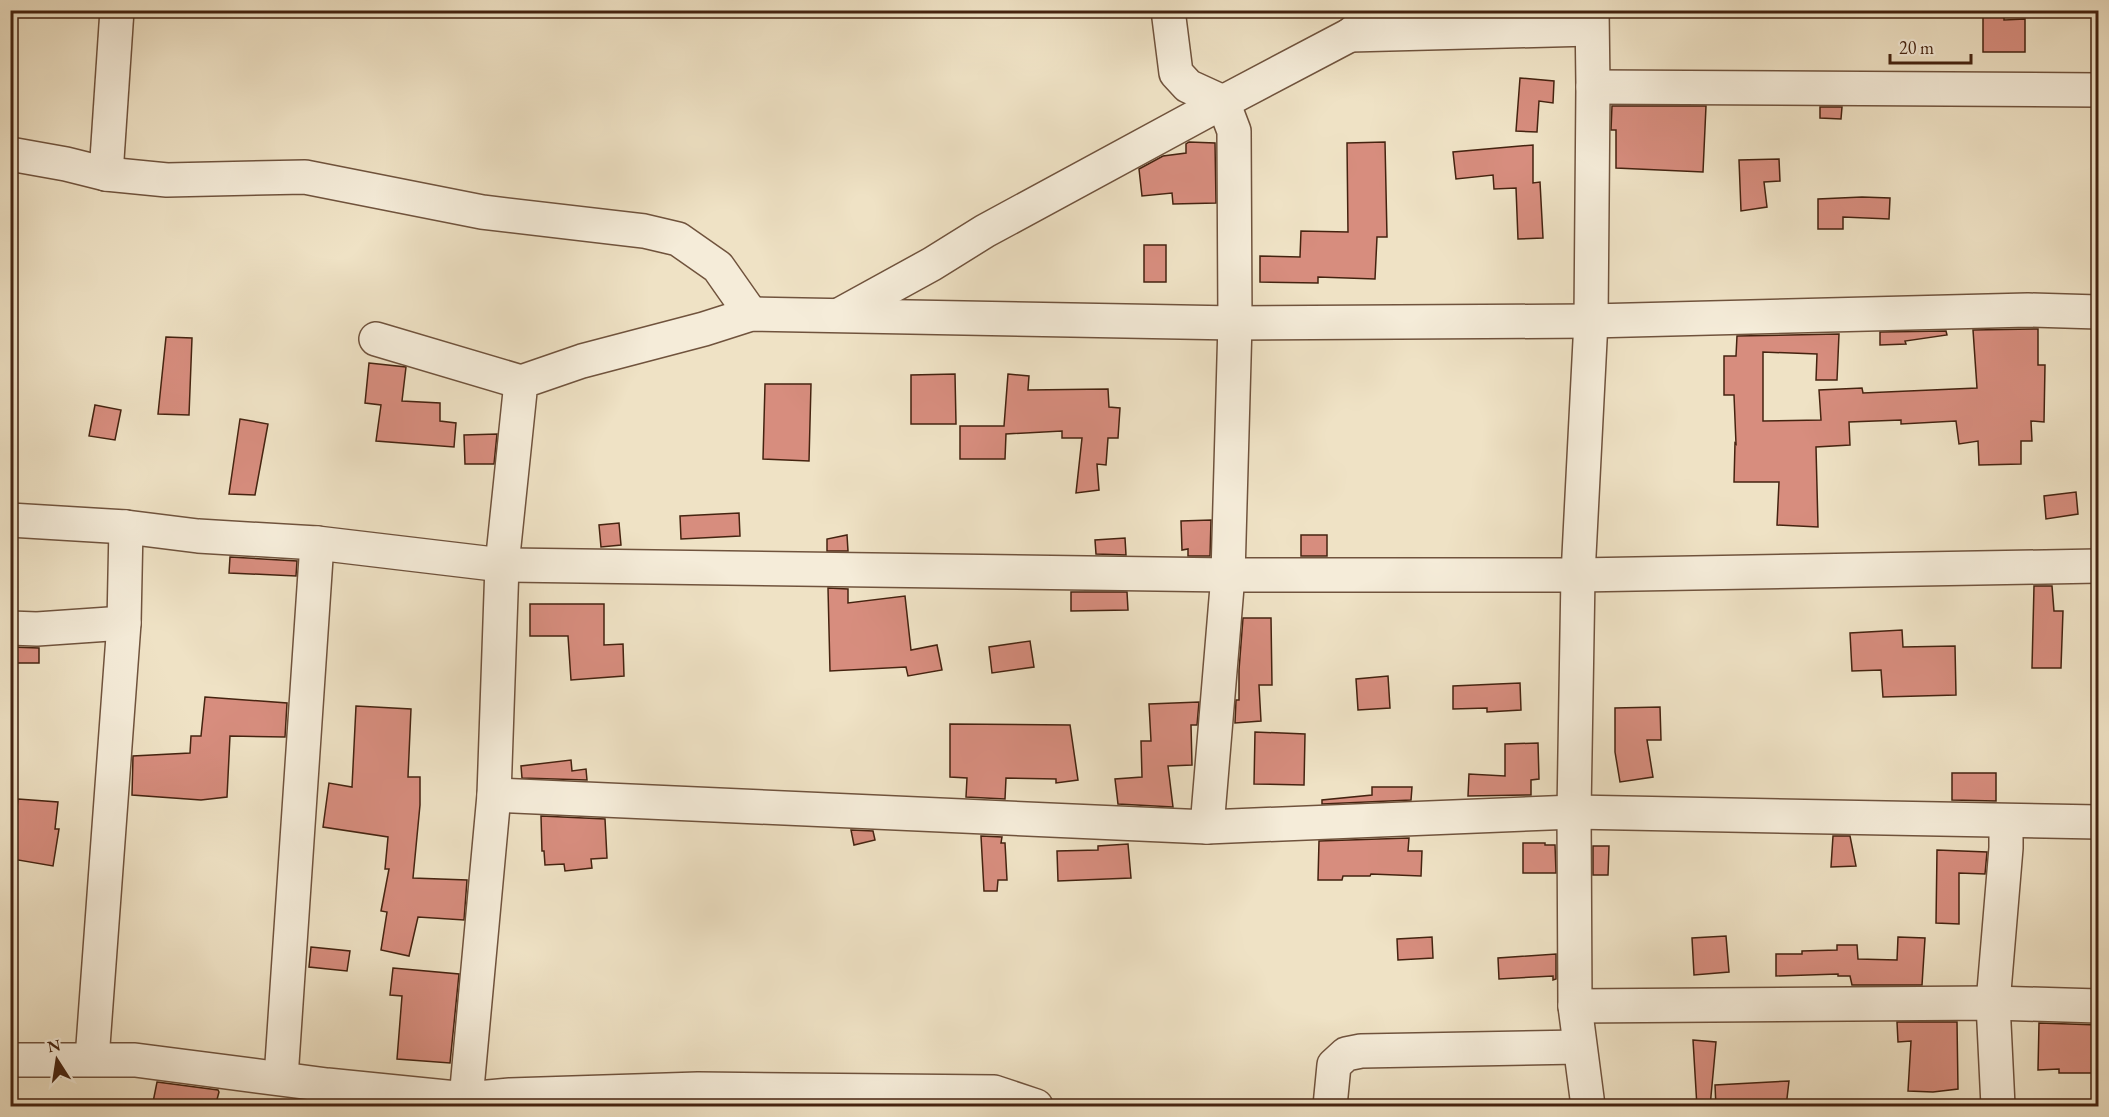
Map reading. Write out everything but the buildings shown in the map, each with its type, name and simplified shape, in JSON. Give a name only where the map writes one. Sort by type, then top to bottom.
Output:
[{"type":"street","points":[[106,174],[117,10]]},
{"type":"street","points":[[1168,10],[1176,73],[1188,86],[1223,102],[1234,131],[1235,324],[1228,575],[1207,827]]},
{"type":"street","points":[[839,315],[996,226],[1350,35],[1382,10]]},
{"type":"street","points":[[1350,35],[1592,20],[1591,321],[1578,575],[1574,812],[1575,1006],[1588,1107]]},
{"type":"street","points":[[1593,87],[2098,90]]},
{"type":"street","points":[[10,154],[106,174],[167,180],[305,177],[482,212],[644,231],[678,239],[718,267],[751,314]]},
{"type":"street","points":[[376,339],[520,382],[582,361],[704,329],[751,314],[1235,324],[1591,321],[2028,310],[2098,312]]},
{"type":"street","points":[[466,1099],[494,795],[502,565],[520,382]]},
{"type":"street","points":[[10,520],[126,527],[198,536],[317,543],[502,565],[1228,575],[1578,575],[2098,566]]},
{"type":"street","points":[[92,1059],[124,623],[126,527]]},
{"type":"street","points":[[281,1078],[317,543]]},
{"type":"street","points":[[10,628],[37,629],[124,623]]},
{"type":"street","points":[[494,795],[1207,827],[1574,812],[2098,822]]},
{"type":"street","points":[[1998,1107],[1993,1003],[2006,848],[2006,821]]},
{"type":"street","points":[[1575,1006],[1993,1003],[2098,1006]]},
{"type":"street","points":[[1330,1107],[1334,1065],[1346,1054],[1361,1051],[1579,1047]]},
{"type":"street","points":[[10,1060],[135,1060],[281,1078],[325,1096],[509,1101],[994,1092],[1036,1107]]}]
